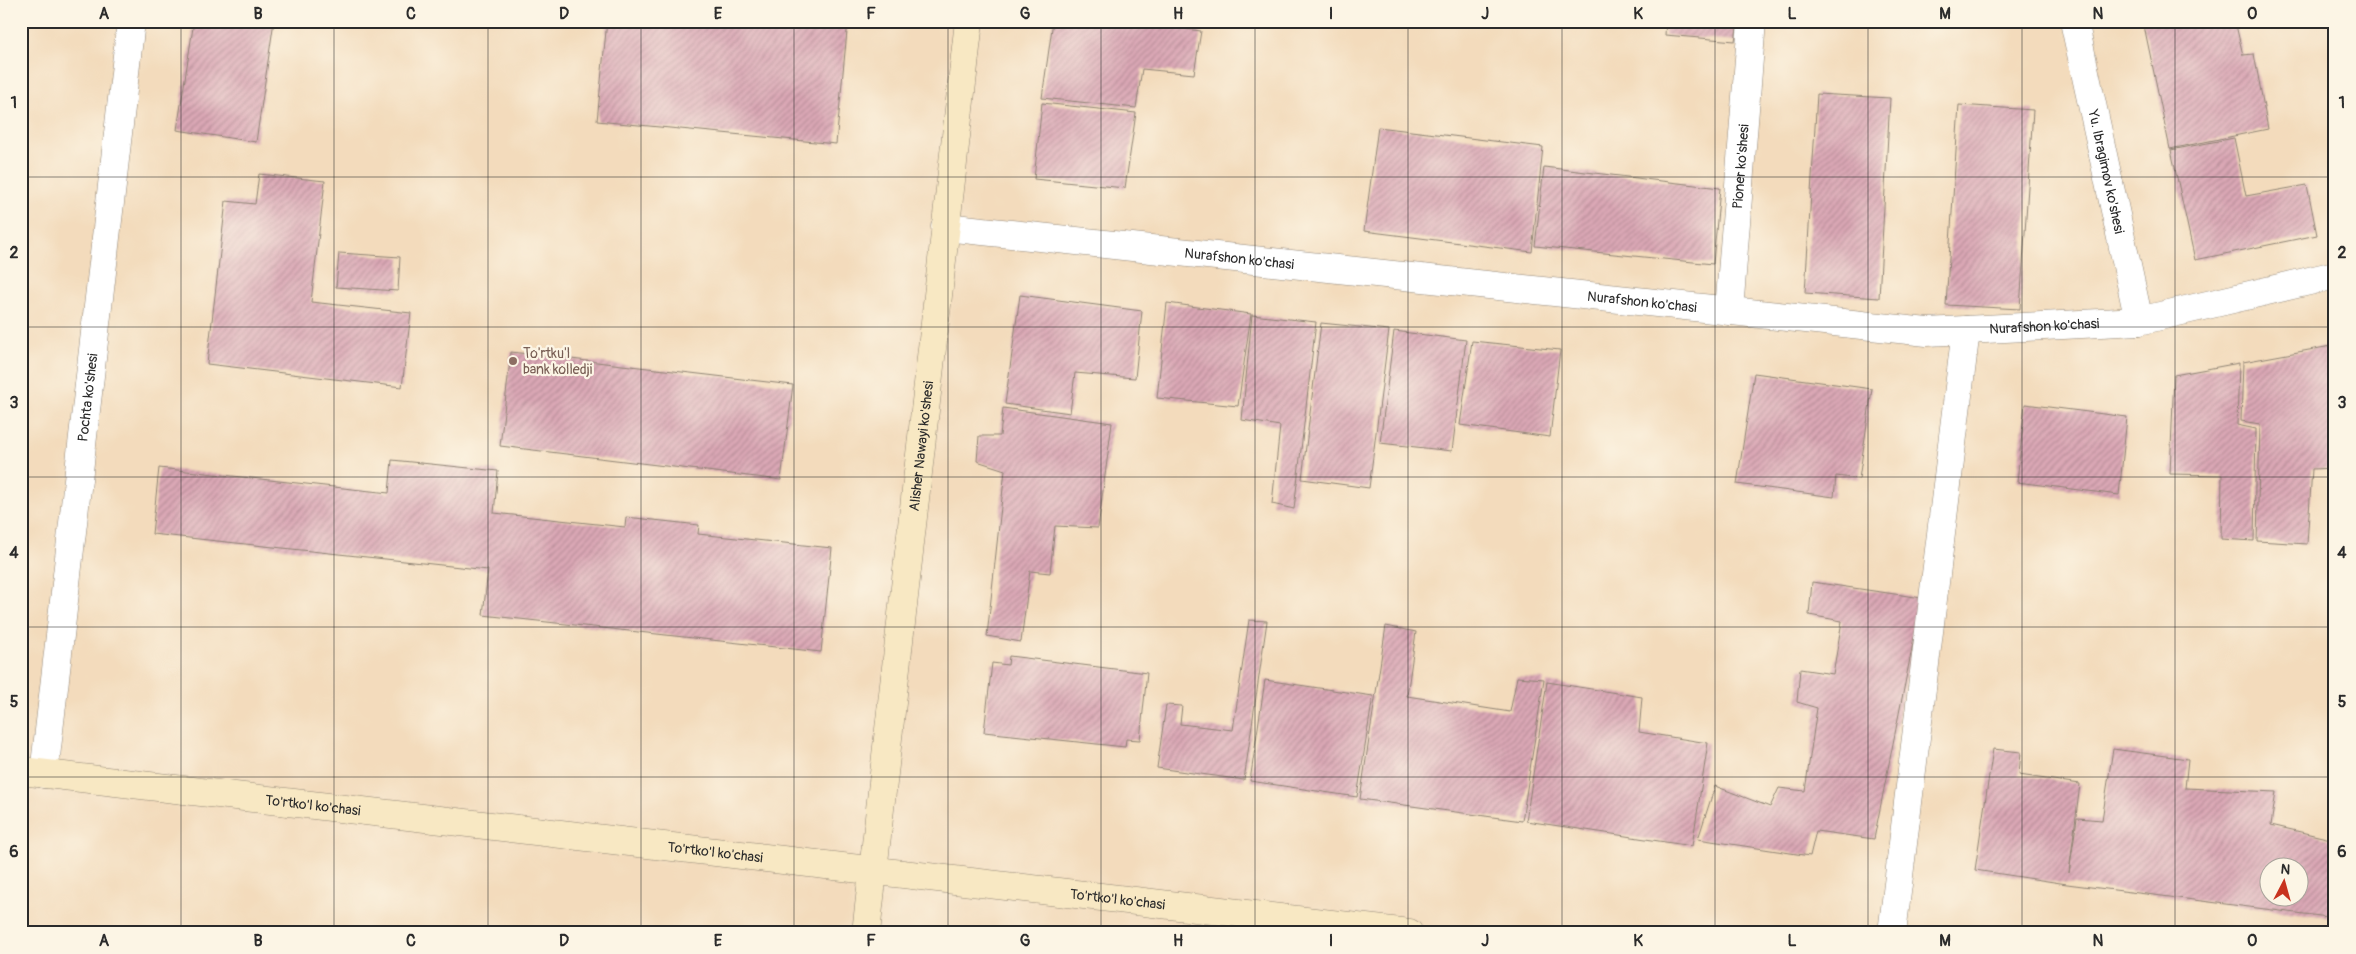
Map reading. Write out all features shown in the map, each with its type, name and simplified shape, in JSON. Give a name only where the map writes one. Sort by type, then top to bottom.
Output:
[{"type":"street","name":"Pochta ko'shesi","points":[[33,773],[131,21]]},
{"type":"street","name":"Alisher Nawayi ko'shesi","points":[[866,933],[969,21]]},
{"type":"street","name":"Pioner ko'shesi","points":[[1729,312],[1752,21]]},
{"type":"street","name":"Yu. Ibragimov ko'shesi","points":[[2074,21],[2139,321]]},
{"type":"street","name":"Nurafshon ko'chasi","points":[[945,227],[1927,332],[2139,321],[2335,275]]},
{"type":"street","points":[[1892,933],[1966,330]]},
{"type":"street","name":"To'rtko'l ko'chasi","points":[[33,773],[1409,933]]},
{"type":"building","points":[[194,21],[274,21],[256,142],[177,130]]},
{"type":"building","points":[[607,21],[848,21],[836,144],[597,121]]},
{"type":"building","points":[[1053,21],[1125,21],[1201,31],[1194,74],[1142,69],[1136,108],[1042,98]]},
{"type":"building","points":[[1178,21],[1227,21],[1226,28]]},
{"type":"building","points":[[1666,21],[1738,21],[1735,41],[1665,35]]},
{"type":"building","points":[[2143,21],[2235,21],[2243,55],[2254,54],[2268,129],[2170,149]]},
{"type":"building","points":[[1817,94],[1890,98],[1879,298],[1805,293]]},
{"type":"building","points":[[1042,103],[1136,113],[1125,188],[1034,179]]},
{"type":"building","points":[[1959,105],[2033,110],[2020,309],[1946,305]]},
{"type":"building","points":[[1378,127],[1543,147],[1532,252],[1364,231]]},
{"type":"building","points":[[2234,138],[2246,196],[2307,185],[2317,235],[2195,260],[2171,150]]},
{"type":"building","points":[[1544,167],[1720,188],[1713,264],[1535,246]]},
{"type":"building","points":[[259,174],[325,181],[311,302],[411,313],[402,387],[207,364],[226,201],[255,204]]},
{"type":"building","points":[[339,253],[400,257],[398,291],[336,287]]},
{"type":"building","points":[[1020,295],[1142,311],[1135,378],[1075,373],[1070,413],[1005,404]]},
{"type":"building","points":[[1167,303],[1251,314],[1238,406],[1157,398]]},
{"type":"building","points":[[1252,315],[1316,322],[1294,509],[1272,504],[1280,426],[1242,420]]},
{"type":"building","points":[[1321,323],[1389,330],[1369,488],[1302,479]]},
{"type":"building","points":[[1394,331],[1466,340],[1452,451],[1380,443]]},
{"type":"building","points":[[1472,341],[1560,350],[1550,437],[1460,425]]},
{"type":"building","points":[[2331,346],[2335,468],[2312,469],[2307,544],[2257,541],[2260,424],[2241,421],[2243,362]]},
{"type":"building","points":[[511,352],[793,385],[781,480],[500,446]]},
{"type":"building","points":[[2239,363],[2237,425],[2256,429],[2254,541],[2221,539],[2222,475],[2170,474],[2174,375]]},
{"type":"building","points":[[1754,373],[1872,389],[1859,479],[1836,476],[1834,497],[1737,484]]},
{"type":"building","points":[[2025,404],[2127,417],[2119,495],[2017,482]]},
{"type":"building","points":[[1003,408],[1112,423],[1098,528],[1055,526],[1050,573],[1030,571],[1021,642],[987,636],[1005,470],[977,461],[979,436],[1000,436]]},
{"type":"building","points":[[392,460],[498,471],[494,513],[625,527],[626,517],[699,525],[698,534],[832,548],[821,652],[483,615],[488,570],[152,534],[159,468],[389,493]]},
{"type":"building","points":[[1812,582],[1922,598],[1874,839],[1816,831],[1810,856],[1698,839],[1715,786],[1770,807],[1779,788],[1805,791],[1817,708],[1797,702],[1800,669],[1833,674],[1842,621],[1809,615]]},
{"type":"building","points":[[1249,620],[1267,621],[1244,780],[1157,768],[1166,705],[1182,706],[1180,724],[1233,730]]},
{"type":"building","points":[[1386,626],[1416,632],[1407,696],[1510,712],[1517,677],[1544,679],[1522,821],[1360,799]]},
{"type":"building","points":[[1009,656],[1147,673],[1140,740],[1126,739],[1125,747],[984,732],[992,663],[1008,665]]},
{"type":"building","points":[[1265,680],[1373,696],[1357,797],[1250,781]]},
{"type":"building","points":[[1547,682],[1642,697],[1639,732],[1708,743],[1692,846],[1526,821]]},
{"type":"building","points":[[1993,749],[2021,752],[2019,775],[2080,784],[2069,873],[2077,818],[2102,820],[2113,749],[2188,759],[2185,788],[2276,792],[2271,825],[2335,840],[2335,859],[2328,917],[2067,884],[1975,870]]},
{"type":"place","name":"To'rtku'l bank kolledji","points":[[513,361]]}]
